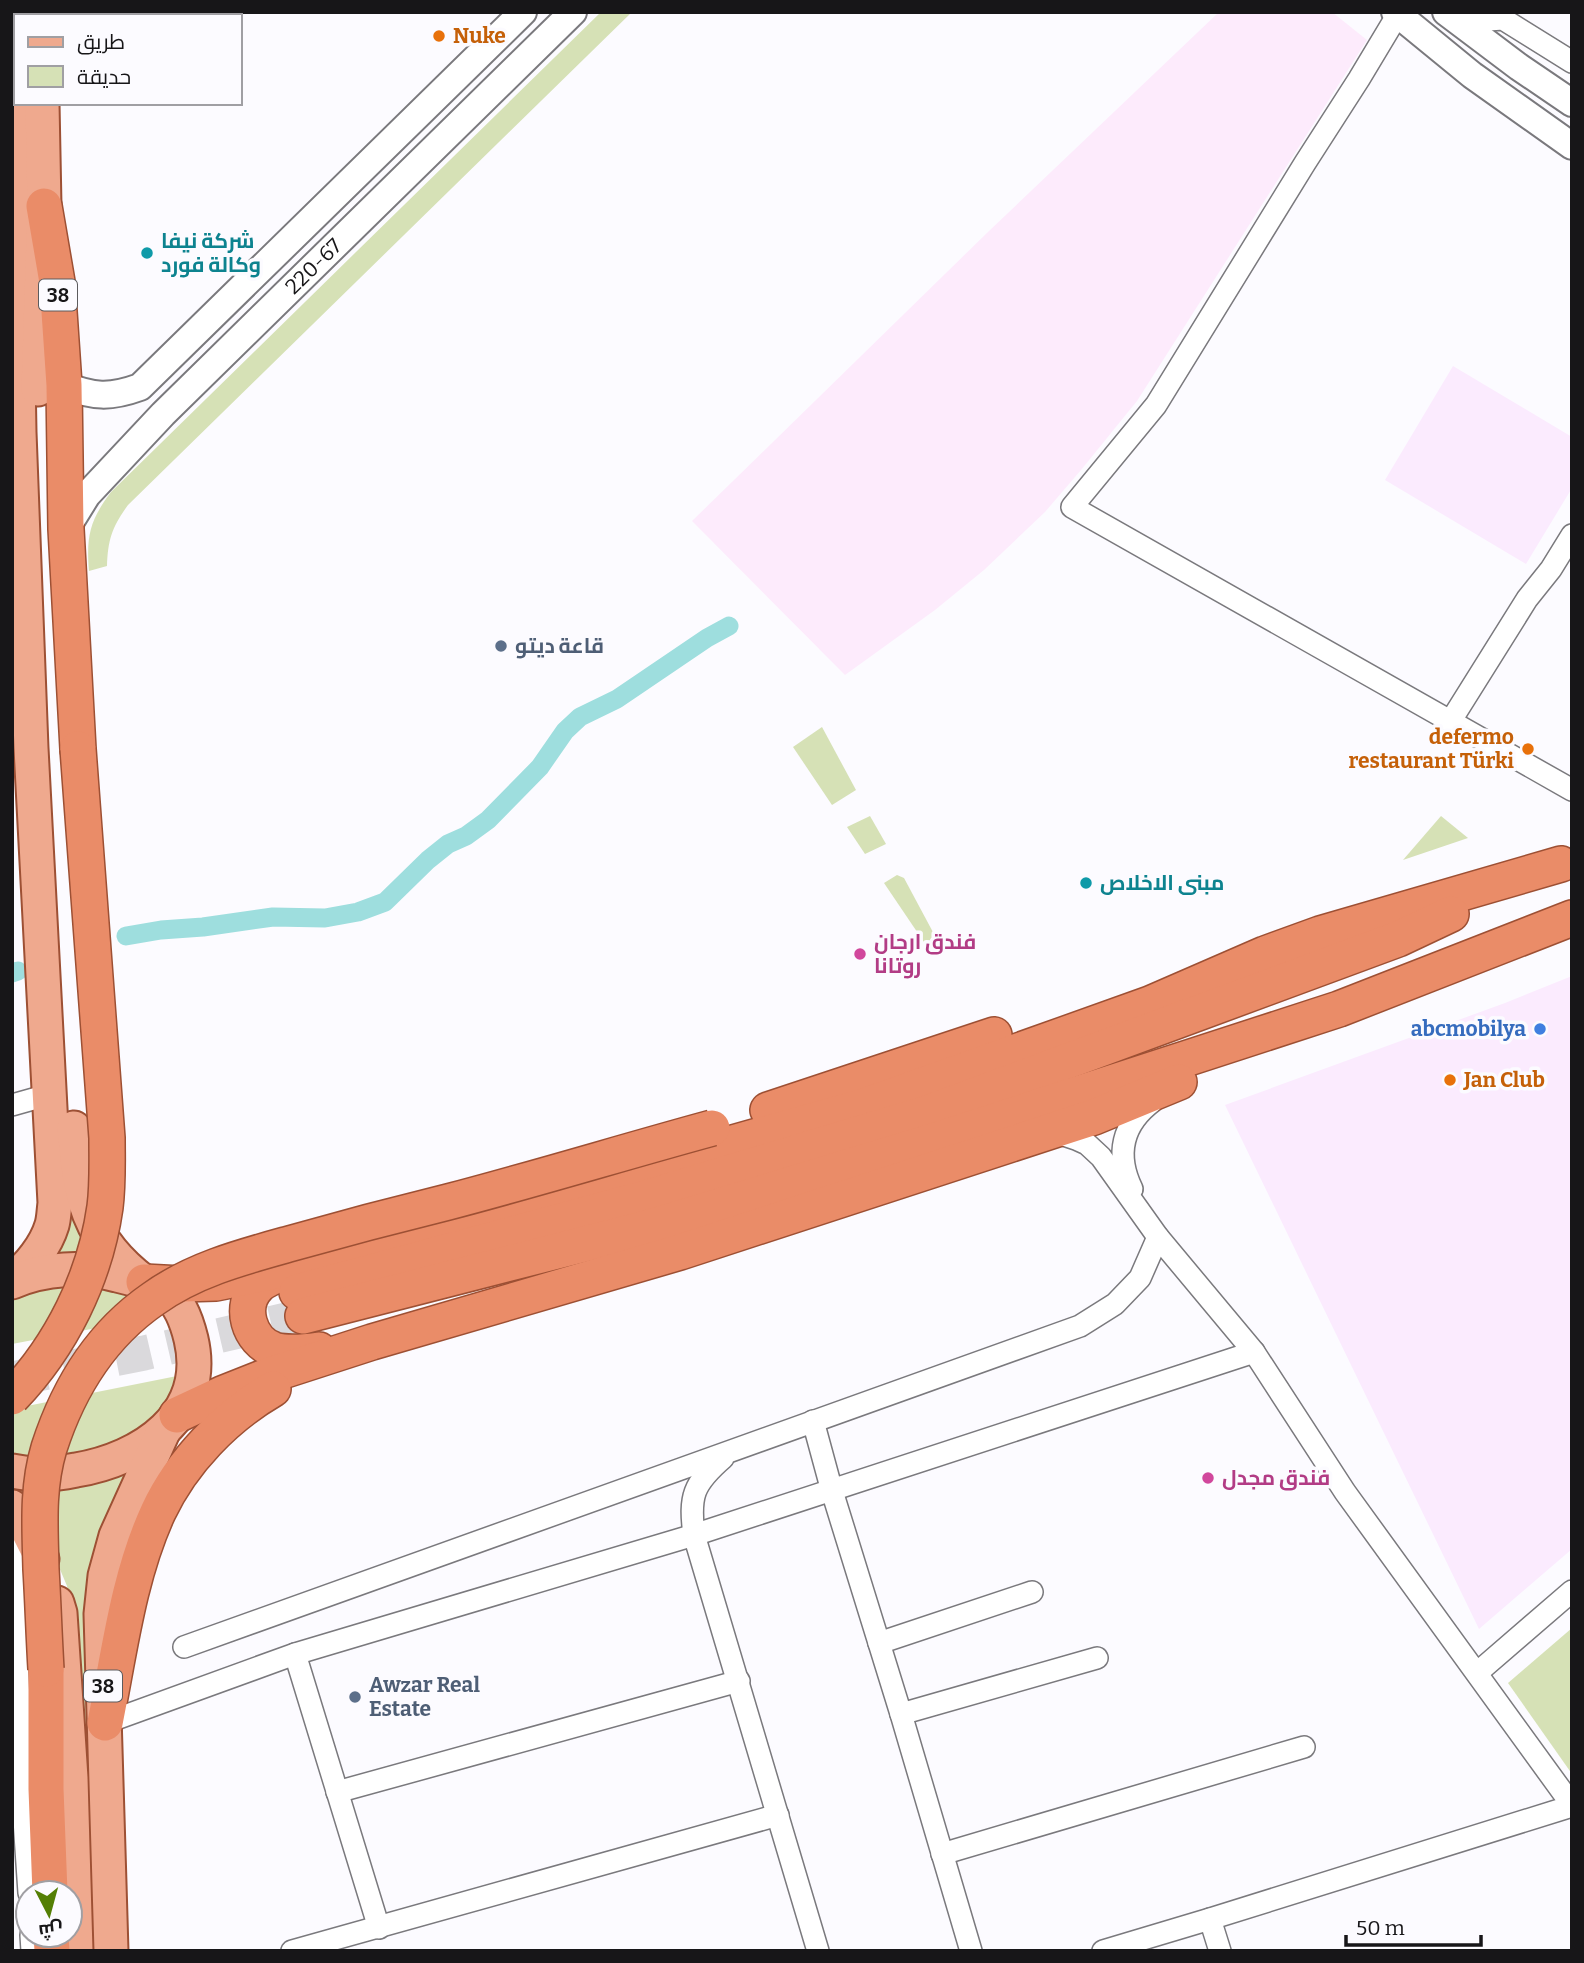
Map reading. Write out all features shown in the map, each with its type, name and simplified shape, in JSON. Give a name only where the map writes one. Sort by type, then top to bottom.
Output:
[{"type":"highway","name":"38","points":[[44,206],[57,282],[64,385]]},
{"type":"highway","points":[[12,1397],[45,1357],[76,1303],[96,1251],[105,1206],[107,1175],[107,1138],[78,749],[66,529],[64,385]]},
{"type":"highway","points":[[298,1292],[864,1105],[1150,1004],[1320,933],[1566,862]]},
{"type":"highway","points":[[144,1282],[216,1283],[254,1276],[298,1292],[635,1201],[927,1112],[1398,939],[1566,862]]},
{"type":"highway","points":[[170,1424],[222,1394],[270,1375],[372,1342],[680,1252],[1094,1117],[1181,1081],[1339,1009],[1572,918]]},
{"type":"highway","points":[[49,1879],[46,1789],[25,1658],[42,1483],[49,1450],[63,1410],[84,1370],[111,1335],[137,1311],[182,1281],[234,1260],[712,1128],[1129,990],[1265,954]]},
{"type":"highway","points":[[372,1342],[313,1351],[285,1352],[273,1349],[262,1343],[248,1322],[250,1297],[257,1286],[298,1292],[643,1229],[936,1140],[1339,1009]]},
{"type":"highway","points":[[105,1723],[139,1564],[159,1511],[187,1465],[226,1423],[262,1395],[304,1373],[418,1329]]},
{"type":"main road","points":[[12,34],[21,750],[51,1094],[55,1203],[52,1226],[39,1250],[22,1273],[12,1281]]},
{"type":"main road","points":[[42,105],[44,206],[38,384],[41,483],[60,949],[78,1173],[88,1213],[110,1251],[144,1282]]},
{"type":"main road","name":"38","points":[[12,1281],[73,1269],[99,1270],[161,1288],[179,1306],[190,1334],[193,1351],[193,1382],[188,1399],[170,1424],[116,1536],[100,1614],[111,1951]]},
{"type":"main road","name":"38","points":[[12,1471],[44,1474],[85,1468],[128,1455],[146,1445],[170,1424]]},
{"type":"main road","name":"38","points":[[12,1507],[22,1519],[49,1572],[60,1613],[71,1778],[76,1951]]},
{"type":"street","name":"220-67","points":[[140,387],[523,12]]},
{"type":"street","name":"220-67","points":[[66,529],[87,495],[163,414],[573,12]]},
{"type":"street","points":[[1572,146],[1472,75],[1397,13],[1360,79],[1156,405],[1072,507],[1572,790]]},
{"type":"street","points":[[1452,17],[1503,19],[1572,62]]},
{"type":"street","points":[[1452,17],[1572,103]]},
{"type":"street","points":[[64,385],[82,393],[101,396],[121,394],[140,387],[140,401],[144,408],[156,414],[163,414]]},
{"type":"street","points":[[1450,722],[1527,598],[1551,569],[1572,535]]},
{"type":"street","points":[[1158,1237],[1130,1185],[1123,1147],[1131,1122],[1144,1108],[1181,1081]]},
{"type":"street","points":[[12,1105],[51,1094]]},
{"type":"street","points":[[1037,1136],[1064,1135],[1087,1144],[1101,1157],[1158,1237],[1254,1352],[1345,1492],[1572,1806],[1103,1951]]},
{"type":"street","points":[[184,1647],[1080,1326],[1115,1304],[1140,1278],[1158,1237]]},
{"type":"street","points":[[105,1723],[295,1654],[694,1535],[1254,1352]]},
{"type":"street","points":[[813,1421],[971,1951]]},
{"type":"street","points":[[732,1451],[707,1472],[696,1489],[691,1509],[694,1535],[818,1951]]},
{"type":"street","points":[[12,1524],[25,1658],[18,1806],[27,1879]]},
{"type":"street","points":[[1477,1673],[1572,1591]]},
{"type":"street","points":[[879,1643],[1032,1592]]},
{"type":"street","points":[[295,1654],[379,1928]]},
{"type":"street","points":[[901,1714],[1097,1658]]},
{"type":"street","points":[[337,1792],[739,1681]]},
{"type":"street","points":[[942,1854],[1304,1747]]},
{"type":"street","points":[[292,1951],[778,1815]]},
{"type":"street","points":[[1210,1919],[1220,1951]]},
{"type":"shaded area","points":[[1219,12],[1332,12],[1367,40],[1137,401],[1081,470],[1045,512],[984,570],[935,610],[845,675],[692,521],[989,231]]},
{"type":"shaded area","points":[[1453,366],[1572,437],[1572,488],[1526,564],[1385,480]]},
{"type":"shaded area","points":[[1572,976],[1572,1549],[1479,1629],[1225,1105]]},
{"type":"green space","points":[[601,12],[632,12],[128,505],[112,534],[107,566],[89,571],[91,529],[98,511],[111,492]]},
{"type":"green space","points":[[822,727],[856,790],[832,805],[793,747]]},
{"type":"green space","points":[[870,816],[886,844],[865,854],[847,827]]},
{"type":"green space","points":[[1441,816],[1468,838],[1403,860]]},
{"type":"green space","points":[[897,875],[904,878],[942,949],[932,954],[884,883]]},
{"type":"green space","points":[[63,1186],[109,1258],[45,1260]]},
{"type":"green space","points":[[74,1284],[109,1286],[149,1301],[165,1315],[12,1344],[12,1297]]},
{"type":"green space","points":[[182,1375],[158,1419],[106,1451],[12,1462],[12,1409]]},
{"type":"green space","points":[[137,1463],[98,1951],[87,1951],[73,1621],[67,1586],[54,1555],[12,1491],[73,1489],[104,1481]]},
{"type":"green space","points":[[1572,1628],[1572,1774],[1508,1683]]},
{"type":"waterway","points":[[126,936],[273,917],[325,918],[358,912],[385,902],[448,844],[466,836],[488,820],[540,767],[565,731],[580,717],[617,699],[729,626]]},
{"type":"waterway","points":[[12,973],[18,971]]},
{"type":"tunnel","points":[[12,1379],[144,1353],[303,1316]]},
{"type":"place","name":"Nuke","points":[[439,36]]},
{"type":"place","name":"شركة نيفا وكالة فورد","points":[[147,253]]},
{"type":"place","name":"قاعة ديتو","points":[[501,646]]},
{"type":"place","name":"defermo restaurant Türki","points":[[1528,749]]},
{"type":"place","name":"مبنى الاخلاص","points":[[1086,883]]},
{"type":"place","name":"فندق ارجان روتانا","points":[[860,954]]},
{"type":"place","name":"abcmobilya","points":[[1540,1029]]},
{"type":"place","name":"Jan Club","points":[[1450,1080]]},
{"type":"place","name":"فندق مجدل","points":[[1208,1478]]},
{"type":"place","name":"Awzar Real Estate","points":[[355,1697]]}]
